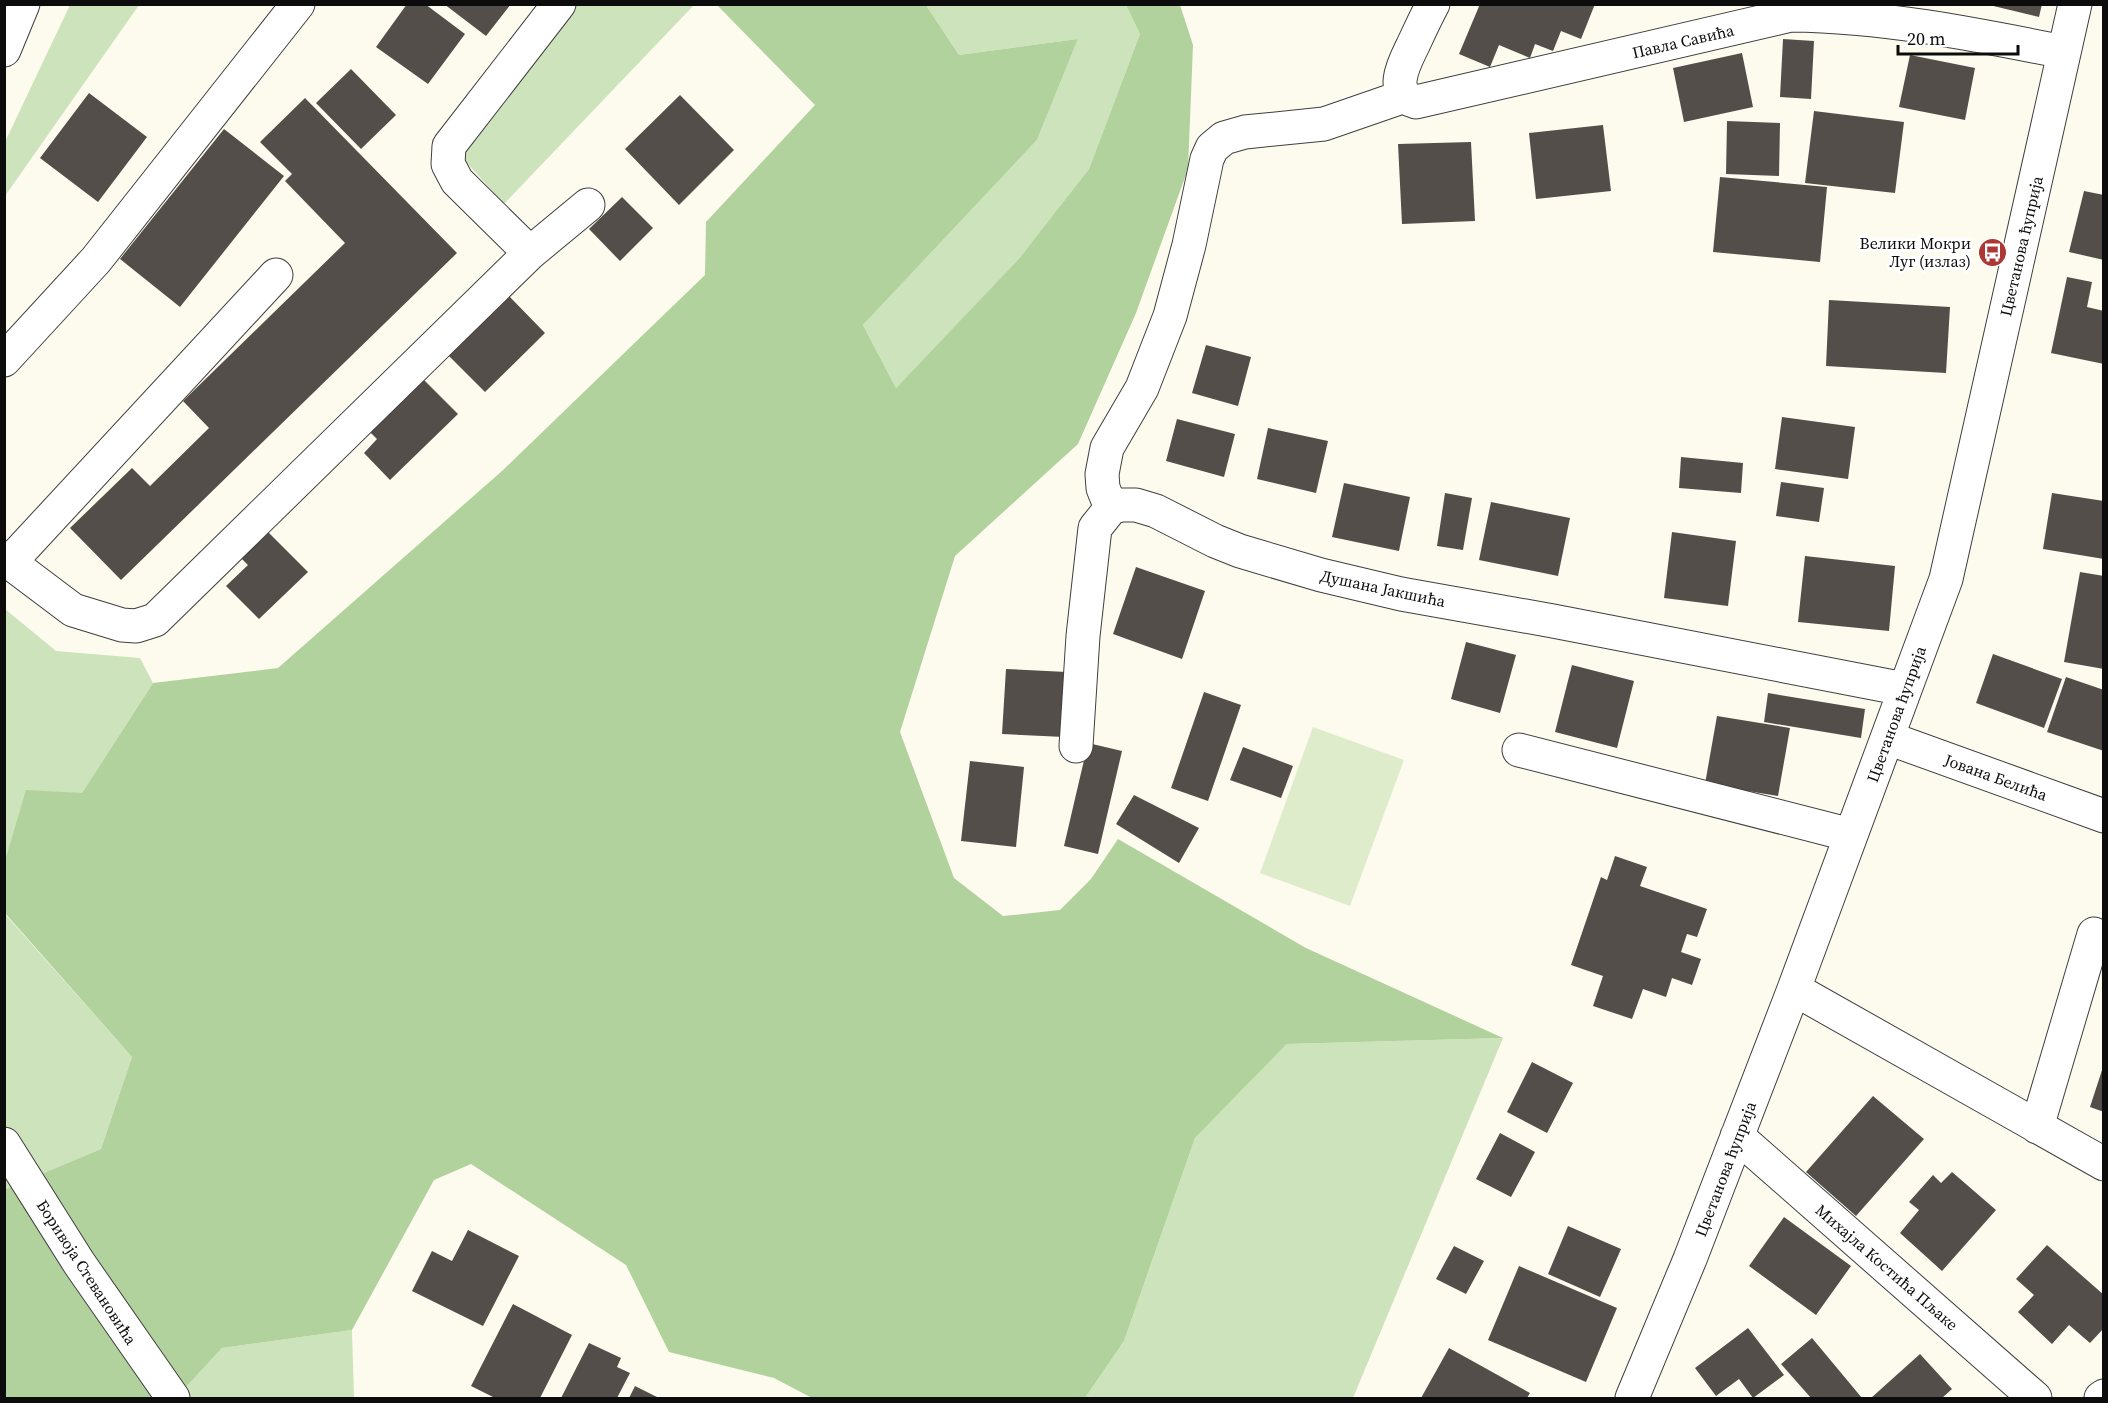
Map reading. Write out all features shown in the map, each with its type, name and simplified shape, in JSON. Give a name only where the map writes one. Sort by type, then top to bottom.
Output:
[{"type":"street","points":[[4,50],[23,4]]},
{"type":"street","points":[[4,360],[96,260],[298,4]]},
{"type":"street","points":[[530,253],[457,181],[448,165],[448,146],[559,4]]},
{"type":"street","points":[[1076,746],[1083,636],[1095,528],[1111,507],[1103,488],[1102,474],[1107,448],[1142,388],[1170,316],[1189,245],[1206,159],[1212,148],[1224,138],[1245,132],[1324,124],[1405,96],[1400,89],[1402,67],[1432,4]]},
{"type":"street","name":"Цветанова ћуприја","points":[[1632,1398],[1690,1258],[1794,989],[1946,579],[2075,4]]},
{"type":"street","name":"Павла Савића","points":[[1405,96],[1416,102],[1423,101],[1791,10],[1933,26],[2064,52]]},
{"type":"street","points":[[276,275],[7,560],[73,610],[122,626],[136,626],[155,620],[530,253],[588,205]]},
{"type":"street","name":"Душана Јакшића","points":[[1111,507],[1136,505],[1156,511],[1240,551],[1401,594],[1904,689]]},
{"type":"street","name":"Јована Белића","points":[[1888,738],[2103,816]]},
{"type":"street","points":[[1519,750],[1851,835]]},
{"type":"street","points":[[2037,1127],[2094,934]]},
{"type":"street","points":[[1794,989],[2103,1164]]},
{"type":"street","name":"Михајла Костића Пљаке","points":[[1737,1136],[2035,1398]]},
{"type":"street","name":"Боривоја Стевановића","points":[[4,1144],[79,1263],[173,1398]]},
{"type":"green space","points":[[70,5],[139,5],[5,196],[5,142]]},
{"type":"green space","points":[[574,5],[694,5],[504,204],[457,152]]},
{"type":"green space","points":[[717,5],[926,5],[959,55],[1078,39],[1037,140],[863,325],[896,388],[1019,259],[1089,169],[1140,34],[1126,5],[1180,5],[1193,45],[1188,169],[1136,313],[1078,444],[955,556],[900,732],[954,878],[1003,916],[1060,910],[1091,879],[1118,839],[1306,948],[1503,1038],[1287,1044],[1195,1138],[1124,1341],[1085,1398],[812,1398],[774,1378],[669,1352],[626,1265],[471,1164],[434,1180],[352,1330],[222,1348],[176,1398],[5,1398],[4,1190],[101,1149],[132,1057],[5,913],[5,861],[26,790],[82,793],[153,683],[278,668],[502,471],[705,275],[706,222],[815,105]]},
{"type":"green space","points":[[926,5],[1126,5],[1140,34],[1089,169],[1020,259],[896,388],[863,325],[1037,140],[1078,39],[959,55]]},
{"type":"green space","points":[[5,609],[56,651],[140,658],[153,683],[82,793],[5,861]]},
{"type":"green space","points":[[1313,727],[1404,760],[1350,906],[1260,873]]},
{"type":"green space","points":[[4,913],[132,1057],[101,1149],[5,1190]]},
{"type":"green space","points":[[1503,1038],[1353,1398],[1085,1398],[1124,1341],[1195,1138],[1287,1044]]},
{"type":"green space","points":[[352,1330],[354,1398],[176,1398],[222,1348]]},
{"type":"building","points":[[407,4],[425,4],[465,34],[428,84],[376,47]]},
{"type":"building","points":[[444,4],[511,4],[486,36]]},
{"type":"building","points":[[1480,4],[1595,4],[1581,39],[1561,31],[1553,51],[1535,44],[1530,58],[1499,45],[1490,67],[1459,54]]},
{"type":"building","points":[[1985,4],[2042,4],[2039,17]]},
{"type":"building","points":[[1783,39],[1814,41],[1811,99],[1780,97]]},
{"type":"building","points":[[1742,53],[1753,107],[1684,122],[1673,68]]},
{"type":"building","points":[[1910,55],[1975,68],[1965,120],[1899,107]]},
{"type":"building","points":[[351,69],[396,115],[361,149],[316,103]]},
{"type":"building","points":[[89,93],[147,137],[98,202],[40,158]]},
{"type":"building","points":[[680,95],[734,150],[679,205],[625,149]]},
{"type":"building","points":[[305,98],[457,253],[121,580],[70,528],[132,468],[150,486],[209,428],[183,401],[345,243],[285,181],[292,174],[260,142]]},
{"type":"building","points":[[1814,111],[1904,122],[1895,193],[1805,183]]},
{"type":"building","points":[[1727,121],[1780,123],[1779,176],[1726,174]]},
{"type":"building","points":[[1603,125],[1611,191],[1536,199],[1529,133]]},
{"type":"building","points":[[224,129],[284,176],[180,307],[120,259]]},
{"type":"building","points":[[1471,142],[1475,221],[1402,224],[1398,144]]},
{"type":"building","points":[[1720,177],[1827,187],[1820,262],[1713,252]]},
{"type":"building","points":[[2084,191],[2104,195],[2104,260],[2069,252]]},
{"type":"building","points":[[622,197],[653,228],[620,261],[589,229]]},
{"type":"building","points":[[2067,277],[2092,282],[2087,307],[2104,311],[2104,364],[2051,353]]},
{"type":"building","points":[[506,293],[545,333],[485,392],[445,352]]},
{"type":"building","points":[[1829,300],[1950,307],[1946,373],[1826,366]]},
{"type":"building","points":[[1206,345],[1251,357],[1238,406],[1192,393]]},
{"type":"building","points":[[420,376],[458,414],[390,480],[364,453],[377,439],[367,429]]},
{"type":"building","points":[[1782,417],[1855,427],[1848,479],[1775,469]]},
{"type":"building","points":[[1177,419],[1235,434],[1224,477],[1166,461]]},
{"type":"building","points":[[1268,428],[1328,441],[1316,493],[1257,479]]},
{"type":"building","points":[[1681,457],[1743,463],[1741,493],[1679,488]]},
{"type":"building","points":[[1781,482],[1824,488],[1819,522],[1776,516]]},
{"type":"building","points":[[1344,483],[1410,497],[1399,551],[1332,537]]},
{"type":"building","points":[[1445,493],[1472,498],[1463,550],[1437,546]]},
{"type":"building","points":[[2052,493],[2104,501],[2104,559],[2043,549]]},
{"type":"building","points":[[1491,502],[1570,518],[1558,576],[1479,560]]},
{"type":"building","points":[[265,529],[308,572],[259,619],[226,586],[248,565],[238,555]]},
{"type":"building","points":[[1672,532],[1736,541],[1728,606],[1664,598]]},
{"type":"building","points":[[1805,556],[1895,566],[1889,631],[1798,622]]},
{"type":"building","points":[[1136,567],[1205,591],[1182,659],[1113,634]]},
{"type":"building","points":[[2080,572],[2104,576],[2104,669],[2064,662]]},
{"type":"building","points":[[1466,642],[1516,655],[1500,713],[1451,699]]},
{"type":"building","points":[[1993,654],[2062,679],[2044,728],[1976,703]]},
{"type":"building","points":[[1572,665],[1634,681],[1617,748],[1555,732]]},
{"type":"building","points":[[1006,669],[1067,672],[1064,737],[1002,734]]},
{"type":"building","points":[[2066,677],[2104,690],[2104,751],[2047,732]]},
{"type":"building","points":[[1204,692],[1241,705],[1208,801],[1171,788]]},
{"type":"building","points":[[1768,693],[1865,709],[1861,738],[1764,722]]},
{"type":"building","points":[[1717,716],[1790,728],[1778,796],[1705,784]]},
{"type":"building","points":[[1088,743],[1122,751],[1098,854],[1064,846]]},
{"type":"building","points":[[1243,747],[1293,766],[1281,798],[1230,780]]},
{"type":"building","points":[[970,761],[1024,767],[1016,847],[961,841]]},
{"type":"building","points":[[1134,795],[1199,828],[1179,863],[1116,824]]},
{"type":"building","points":[[1615,856],[1647,867],[1640,886],[1707,909],[1697,937],[1687,934],[1681,952],[1701,959],[1692,985],[1672,978],[1666,997],[1643,989],[1632,1019],[1593,1006],[1603,976],[1571,965],[1601,877],[1607,880]]},
{"type":"building","points":[[1532,1062],[1573,1083],[1547,1133],[1507,1112]]},
{"type":"building","points":[[2104,1067],[2104,1112],[2090,1107]]},
{"type":"building","points":[[1873,1096],[1924,1139],[1856,1216],[1806,1172]]},
{"type":"building","points":[[1500,1133],[1535,1152],[1511,1197],[1476,1179]]},
{"type":"building","points":[[1952,1172],[1996,1210],[1942,1271],[1900,1233],[1919,1210],[1909,1202],[1933,1175],[1941,1183]]},
{"type":"building","points":[[1784,1217],[1851,1266],[1816,1315],[1749,1266]]},
{"type":"building","points":[[1568,1226],[1621,1249],[1600,1297],[1548,1274]]},
{"type":"building","points":[[468,1230],[519,1256],[483,1326],[412,1291],[432,1251],[452,1261]]},
{"type":"building","points":[[2047,1245],[2104,1295],[2104,1328],[2090,1343],[2069,1325],[2052,1344],[2018,1312],[2034,1295],[2016,1279]]},
{"type":"building","points":[[1454,1246],[1484,1261],[1466,1294],[1436,1279]]},
{"type":"building","points":[[1519,1266],[1617,1308],[1586,1382],[1488,1340]]},
{"type":"building","points":[[513,1304],[572,1335],[540,1398],[495,1398],[471,1386]]},
{"type":"building","points":[[1748,1328],[1784,1375],[1753,1398],[1739,1379],[1716,1396],[1695,1368]]},
{"type":"building","points":[[1812,1338],[1862,1398],[1811,1398],[1781,1364]]},
{"type":"building","points":[[589,1343],[621,1358],[617,1367],[630,1373],[617,1398],[561,1398]]},
{"type":"building","points":[[1449,1348],[1530,1393],[1527,1398],[1421,1398]]},
{"type":"building","points":[[1920,1354],[1952,1389],[1942,1398],[1871,1398]]},
{"type":"building","points":[[635,1386],[659,1398],[629,1398]]},
{"type":"place","name":"Велики Мокри Луг (излаз)","points":[[1992,252]]}]
